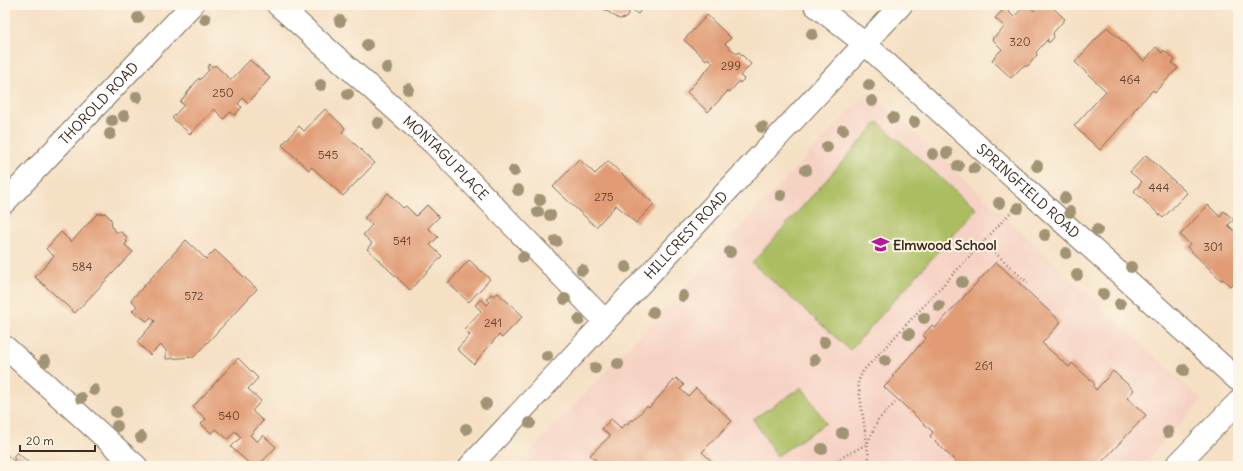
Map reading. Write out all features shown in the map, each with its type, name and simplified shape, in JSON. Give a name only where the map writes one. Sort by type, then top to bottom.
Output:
[{"type":"street","name":"THOROLD ROAD","points":[[5,202],[192,5]]},
{"type":"street","name":"MONTAGU PLACE","points":[[278,5],[434,144],[605,321]]},
{"type":"street","name":"SPRINGFIELD ROAD","points":[[815,5],[865,44],[1030,191],[1238,380]]},
{"type":"street","name":"HILLCREST ROAD","points":[[470,466],[901,5]]},
{"type":"street","points":[[5,347],[136,466]]},
{"type":"street","points":[[1176,466],[1238,402]]},
{"type":"path","points":[[870,466],[858,382],[863,371],[1030,191]]},
{"type":"path","points":[[983,242],[1029,284]]},
{"type":"path","points":[[826,466],[867,444],[878,420],[895,403]]},
{"type":"shaded area","name":"Elmwood School","points":[[869,90],[1202,400],[1141,466],[517,466]]},
{"type":"green space","points":[[878,122],[976,209],[850,350],[752,263]]},
{"type":"green space","points":[[802,387],[826,423],[777,456],[753,419]]},
{"type":"building","points":[[598,5],[644,5],[638,14],[631,9],[626,18],[619,19]]},
{"type":"building","points":[[1025,5],[1028,5],[1034,11],[1039,5],[1050,5],[1065,19],[1053,33],[1054,37],[1050,42],[1047,42],[1048,39],[1036,52],[1037,55],[1028,66],[1023,66],[1011,78],[992,60],[1002,49],[992,39],[1005,27],[995,18],[1005,8],[1014,17]]},
{"type":"building","points":[[707,15],[731,38],[725,44],[737,54],[739,52],[751,64],[740,76],[744,79],[740,83],[739,81],[730,92],[728,91],[708,112],[687,92],[713,63],[708,58],[706,60],[684,40]]},
{"type":"building","points":[[1107,27],[1144,61],[1156,47],[1162,53],[1164,50],[1175,60],[1172,63],[1178,68],[1155,92],[1153,90],[1133,111],[1134,112],[1100,150],[1074,126],[1106,91],[1075,62]]},
{"type":"building","points":[[250,60],[270,78],[248,103],[243,98],[238,104],[242,107],[235,115],[230,112],[224,119],[214,109],[190,134],[172,118],[184,105],[180,102],[199,78],[200,80],[209,70],[207,68],[210,64],[213,67],[215,65],[231,80]]},
{"type":"building","points":[[325,109],[345,128],[342,132],[375,163],[343,196],[312,167],[309,170],[282,145],[299,126],[304,131]]},
{"type":"building","points":[[1146,155],[1187,193],[1163,218],[1134,191],[1142,182],[1130,172]]},
{"type":"building","points":[[579,159],[595,174],[608,161],[654,204],[636,223],[616,205],[596,227],[553,187]]},
{"type":"building","points":[[388,193],[403,208],[406,206],[416,216],[427,205],[439,217],[428,228],[438,237],[430,245],[442,256],[410,290],[367,249],[372,243],[363,235],[372,225],[364,218]]},
{"type":"building","points":[[1208,205],[1220,217],[1224,211],[1234,220],[1228,225],[1238,234],[1238,278],[1230,286],[1223,279],[1221,280],[1187,247],[1190,244],[1180,235]]},
{"type":"building","points":[[105,213],[111,219],[112,227],[116,232],[121,232],[126,236],[127,242],[125,245],[133,252],[75,313],[35,277],[54,256],[46,249],[61,232],[71,242],[97,214]]},
{"type":"building","points":[[186,240],[206,259],[215,250],[257,289],[194,357],[166,359],[166,350],[160,345],[150,355],[137,342],[155,321],[151,317],[147,321],[132,311],[137,306],[131,300]]},
{"type":"building","points":[[469,260],[490,279],[469,302],[448,283]]},
{"type":"building","points":[[996,262],[1061,322],[1042,343],[1069,367],[1072,363],[1095,384],[1093,386],[1096,390],[1113,371],[1134,390],[1127,398],[1146,415],[1098,466],[960,466],[930,436],[933,432],[884,387],[926,338],[923,335],[932,325],[935,328]]},
{"type":"building","points":[[498,293],[523,316],[502,338],[499,335],[474,364],[457,349],[470,335],[464,329],[481,311],[475,305],[481,299],[487,305],[490,302],[487,299],[491,294],[494,296]]},
{"type":"building","points":[[238,358],[258,378],[248,389],[261,401],[252,411],[263,421],[250,435],[257,442],[263,435],[276,447],[258,466],[252,466],[231,447],[241,437],[235,431],[228,439],[216,429],[211,433],[201,424],[206,419],[193,407]]},
{"type":"building","points":[[676,378],[684,385],[680,389],[688,396],[696,388],[732,421],[702,452],[717,466],[611,466],[607,463],[602,466],[590,455],[610,436],[602,429],[611,419],[621,428],[626,423],[627,425],[631,419],[633,421],[647,406],[649,408]]},
{"type":"building","points":[[17,452],[31,465],[30,466],[5,466],[5,453],[14,461],[15,459],[13,457]]},
{"type":"place","name":"Elmwood School","points":[[880,245]]}]
